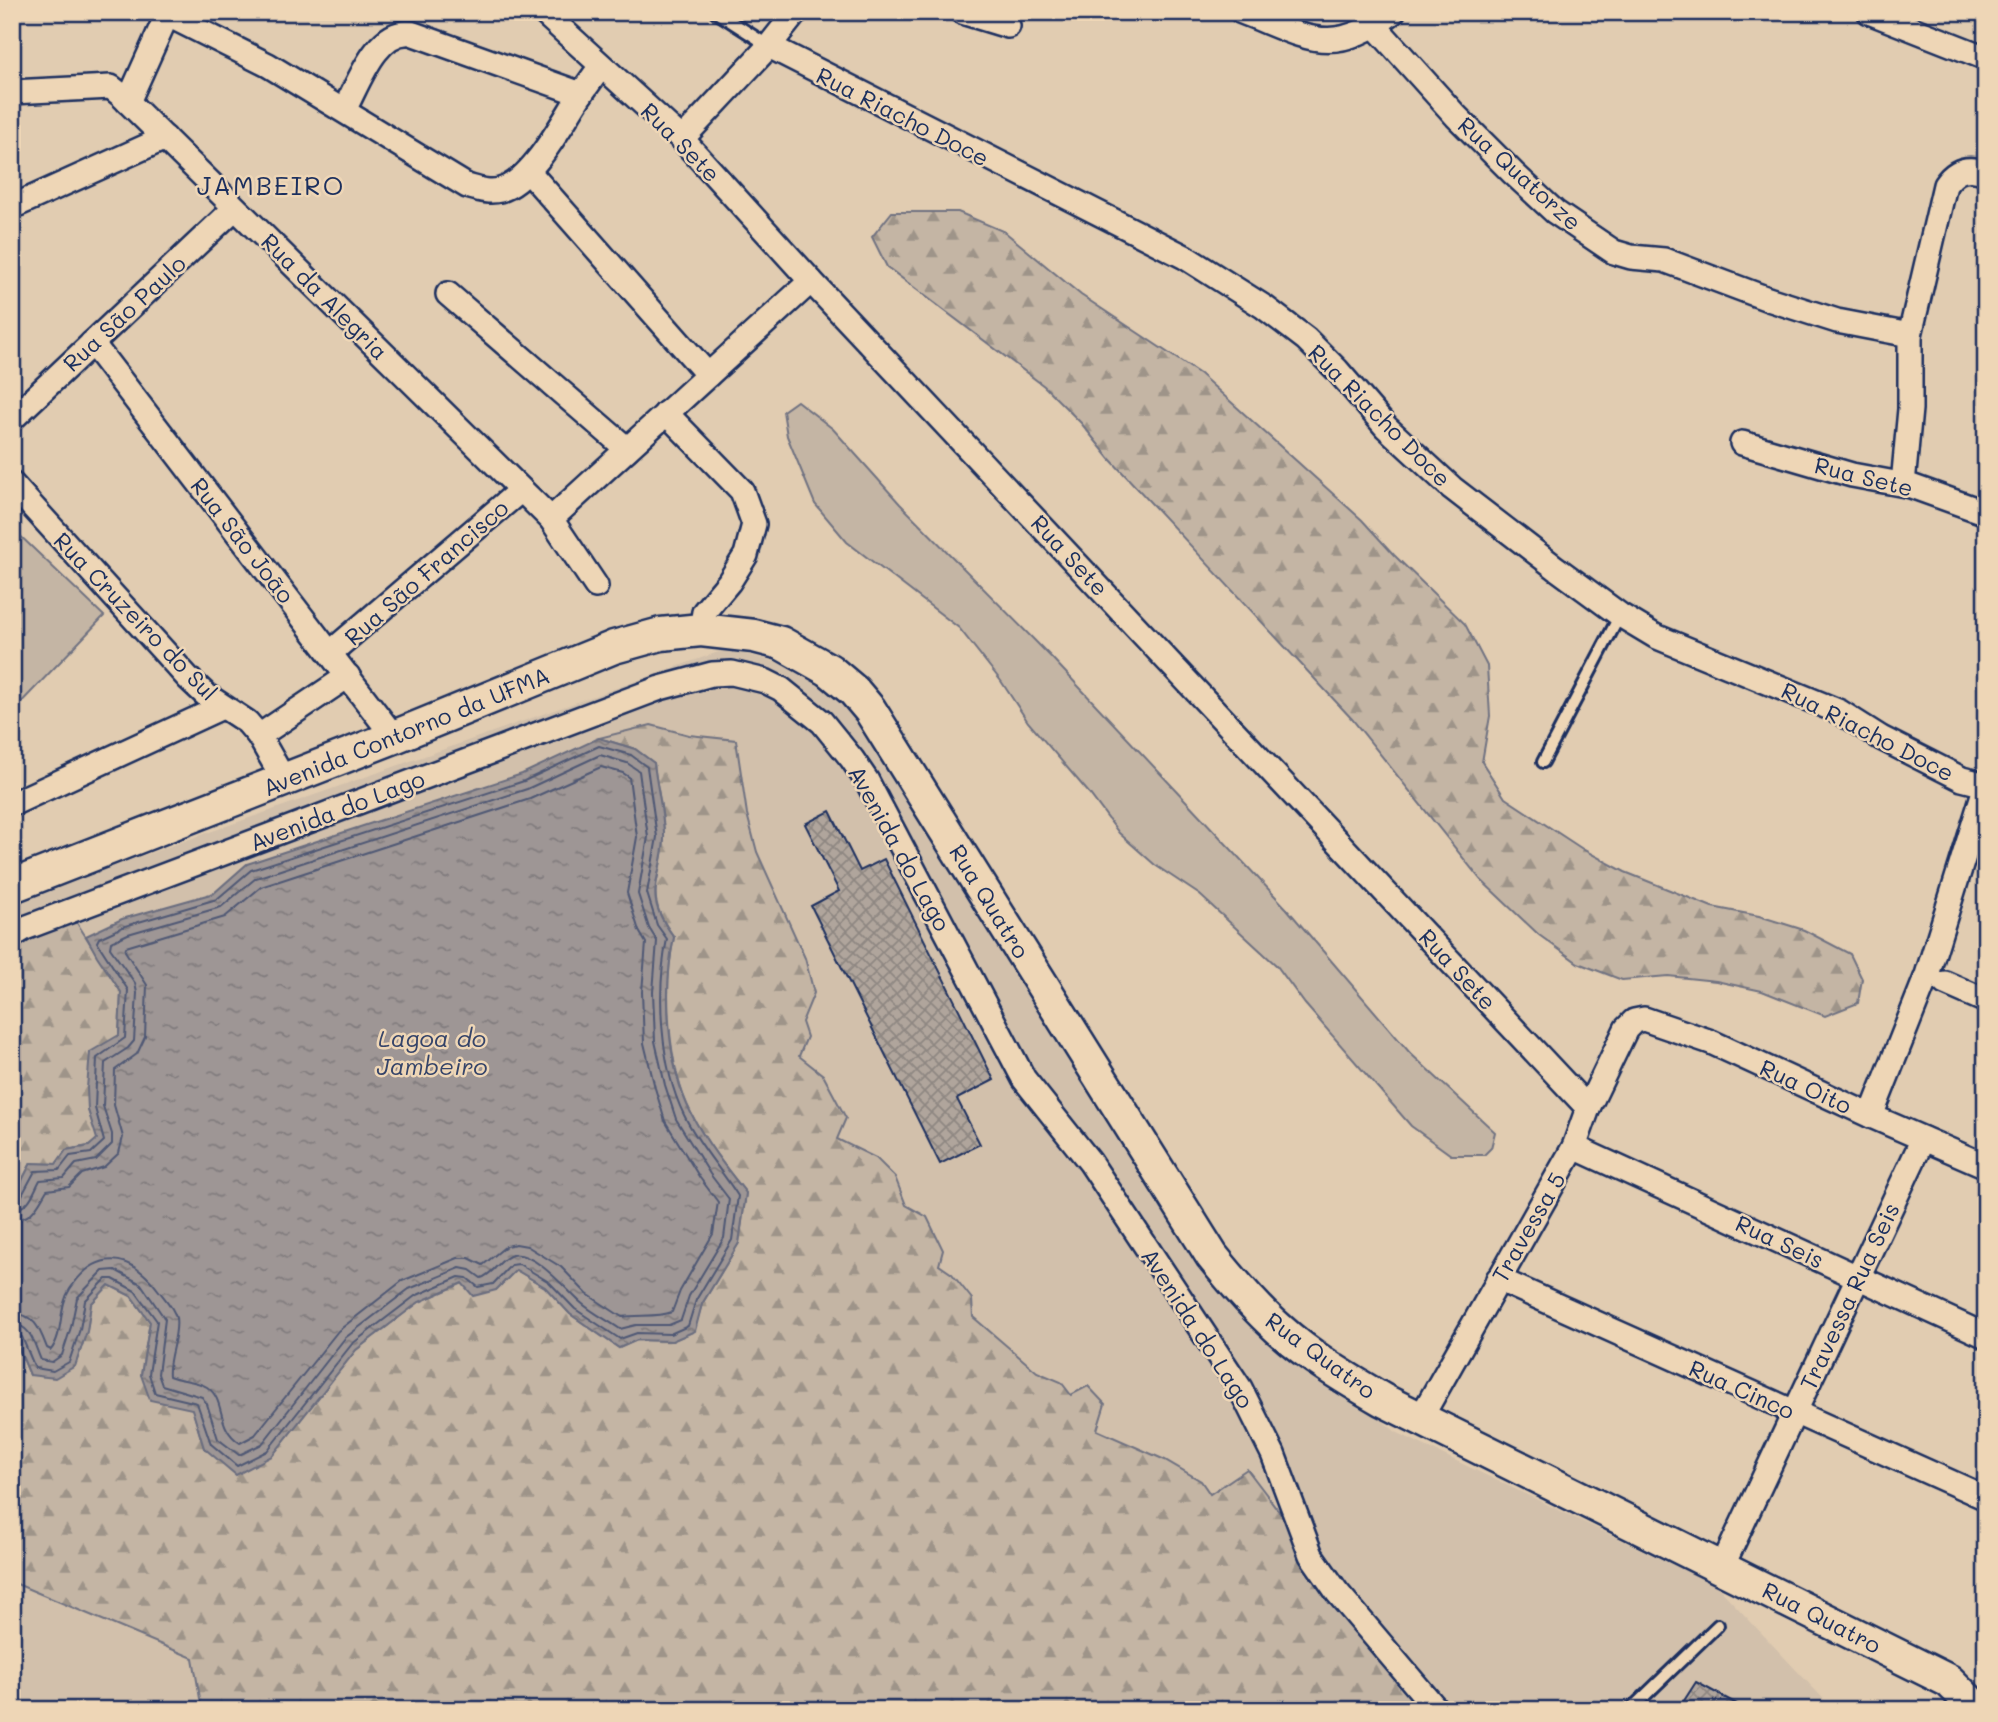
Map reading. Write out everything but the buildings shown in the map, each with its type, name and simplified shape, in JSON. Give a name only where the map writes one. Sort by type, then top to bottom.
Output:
[{"type":"main road","name":"Avenida Contorno da UFMA","points":[[12,886],[394,737],[614,647],[661,634],[701,630],[754,636],[780,643],[807,656]]},
{"type":"main road","name":"Rua Quatro","points":[[807,656],[854,691],[877,720],[1189,1221],[1226,1273],[1280,1331],[1383,1400],[1948,1681],[1978,1710]]},
{"type":"main road","name":"Rua Quatro","points":[[1948,1681],[1986,1683]]},
{"type":"street","name":"Rua Sete","points":[[542,12],[682,139],[811,281],[1588,1108]]},
{"type":"street","points":[[682,139],[769,46],[796,12]]},
{"type":"street","points":[[962,12],[1008,26]]},
{"type":"street","points":[[1242,12],[1315,40],[1332,41],[1352,37],[1375,26],[1393,12]]},
{"type":"street","points":[[1869,12],[1986,58]]},
{"type":"street","points":[[128,102],[164,13],[268,65],[467,186],[484,191],[498,191],[509,187],[529,172],[601,66]]},
{"type":"street","name":"Rua Quatorze","points":[[1375,26],[1456,116],[1513,173],[1555,212],[1614,252],[1631,257],[1664,260],[1768,299],[1837,321],[1910,335]]},
{"type":"street","points":[[344,110],[378,48],[389,37],[400,32],[411,33],[581,94]]},
{"type":"street","name":"Rua Riacho Doce","points":[[769,46],[1185,257],[1264,307],[1306,339],[1338,370],[1386,427],[1452,488],[1620,615],[1655,636],[1840,712],[1881,738],[1962,779],[1986,785]]},
{"type":"street","name":"Rua da Alegria","points":[[12,92],[111,87],[551,519],[596,586]]},
{"type":"street","points":[[12,207],[165,138]]},
{"type":"street","points":[[1903,484],[1910,409],[1910,335],[1945,185],[1953,174],[1964,169],[1986,173]]},
{"type":"street","points":[[529,172],[708,375]]},
{"type":"street","name":"Rua São Paulo","points":[[12,419],[235,208]]},
{"type":"street","points":[[551,519],[811,281]]},
{"type":"street","points":[[448,294],[627,449]]},
{"type":"street","name":"Rua São João","points":[[92,343],[394,737]]},
{"type":"street","points":[[666,413],[741,491],[754,524],[746,555],[729,582],[704,612],[701,630]]},
{"type":"street","name":"Rua Sete","points":[[1742,443],[1852,475],[1903,484],[1986,513]]},
{"type":"street","name":"Rua Cruzeiro do Sul","points":[[12,484],[189,679],[222,707],[247,722],[259,736],[284,780]]},
{"type":"street","name":"Rua São Francisco","points":[[330,653],[521,490]]},
{"type":"street","name":"Avenida do Lago","points":[[12,936],[25,928],[660,688],[712,674],[732,673],[765,681],[780,689],[822,722],[867,781],[1024,1079],[1090,1162],[1240,1388],[1273,1454],[1311,1555],[1337,1592],[1437,1710]]},
{"type":"street","name":"Rua São Francisco","points":[[259,736],[348,676]]},
{"type":"street","points":[[12,804],[222,707]]},
{"type":"street","points":[[1871,1116],[1927,975],[1986,785]]},
{"type":"street","points":[[1945,983],[1986,1000]]},
{"type":"street","name":"Rua Oito","points":[[1626,1030],[1634,1021],[1654,1020],[1711,1041],[1986,1166]]},
{"type":"street","name":"Travessa 5","points":[[1420,1419],[1574,1147],[1588,1108],[1626,1030]]},
{"type":"street","name":"Travessa Rua Seis","points":[[1722,1567],[1923,1139]]},
{"type":"street","name":"Rua Seis","points":[[1574,1147],[1986,1336]]},
{"type":"street","name":"Rua Cinco","points":[[1498,1279],[1986,1498]]},
{"type":"lane","points":[[716,12],[769,46]]},
{"type":"lane","points":[[1543,762],[1620,615]]},
{"type":"lane","points":[[1630,1710],[1718,1625]]},
{"type":"shaded area","points":[[727,649],[813,672],[880,731],[1285,1341],[1396,1432],[1717,1586],[1834,1710],[12,1710],[12,902]]},
{"type":"green space","points":[[892,212],[958,212],[1005,232],[1081,295],[1200,374],[1362,520],[1465,624],[1487,666],[1490,716],[1482,762],[1505,798],[1584,850],[1625,872],[1712,907],[1759,916],[1804,930],[1850,954],[1862,979],[1858,1003],[1825,1016],[1762,991],[1716,981],[1668,976],[1622,980],[1578,963],[1539,935],[1480,879],[1352,719],[1110,459],[1081,423],[1044,386],[887,267],[872,237]]},
{"type":"green space","points":[[797,401],[833,429],[900,504],[1051,657],[1287,909],[1410,1053],[1495,1132],[1491,1148],[1484,1155],[1451,1155],[1411,1126],[1305,1004],[1277,966],[1200,895],[1155,865],[1119,833],[1089,793],[1028,722],[1001,681],[959,628],[847,542],[815,504],[787,436],[783,411]]},
{"type":"green space","points":[[12,528],[104,616],[12,712]]},
{"type":"green space","points":[[651,725],[689,735],[736,740],[747,814],[757,852],[805,958],[814,993],[802,1022],[807,1037],[799,1056],[823,1075],[846,1118],[837,1139],[876,1158],[895,1177],[906,1205],[927,1217],[943,1250],[939,1265],[952,1274],[972,1299],[973,1317],[1037,1372],[1061,1382],[1071,1395],[1088,1386],[1105,1404],[1097,1430],[1165,1460],[1201,1481],[1210,1494],[1247,1469],[1430,1710],[202,1710],[193,1658],[12,1582],[12,1332],[30,1375],[75,1366],[87,1331],[91,1304],[109,1285],[131,1296],[150,1322],[141,1375],[192,1408],[204,1448],[272,1456],[356,1350],[419,1302],[463,1283],[496,1290],[516,1270],[545,1287],[570,1314],[619,1348],[637,1340],[672,1341],[694,1331],[702,1304],[739,1243],[746,1193],[716,1154],[691,1113],[683,1094],[672,1050],[668,1002],[674,937],[664,922],[656,899],[664,831],[654,763],[635,749],[599,738]]},
{"type":"green space","points":[[72,915],[121,992],[119,1035],[88,1110],[98,1139],[89,1146],[66,1150],[56,1164],[31,1163],[12,1199],[12,948]]},
{"type":"water","name":"Lagoa do Jambeiro","points":[[599,738],[635,749],[654,763],[664,831],[656,899],[658,910],[674,937],[668,979],[668,1002],[676,1072],[691,1113],[716,1154],[746,1193],[739,1243],[702,1304],[695,1331],[672,1341],[637,1340],[619,1348],[570,1314],[545,1287],[516,1270],[496,1290],[473,1296],[462,1283],[419,1302],[356,1350],[272,1456],[236,1475],[204,1448],[192,1409],[150,1400],[141,1375],[150,1322],[131,1296],[109,1285],[91,1304],[87,1331],[75,1366],[55,1378],[30,1375],[12,1332],[12,1200],[31,1163],[56,1164],[66,1150],[89,1146],[97,1139],[88,1110],[90,1052],[119,1035],[121,992],[86,936],[122,919],[214,893],[247,864],[522,774]]},
{"type":"district","name":"JAMBEIRO","points":[[271,185]]}]
